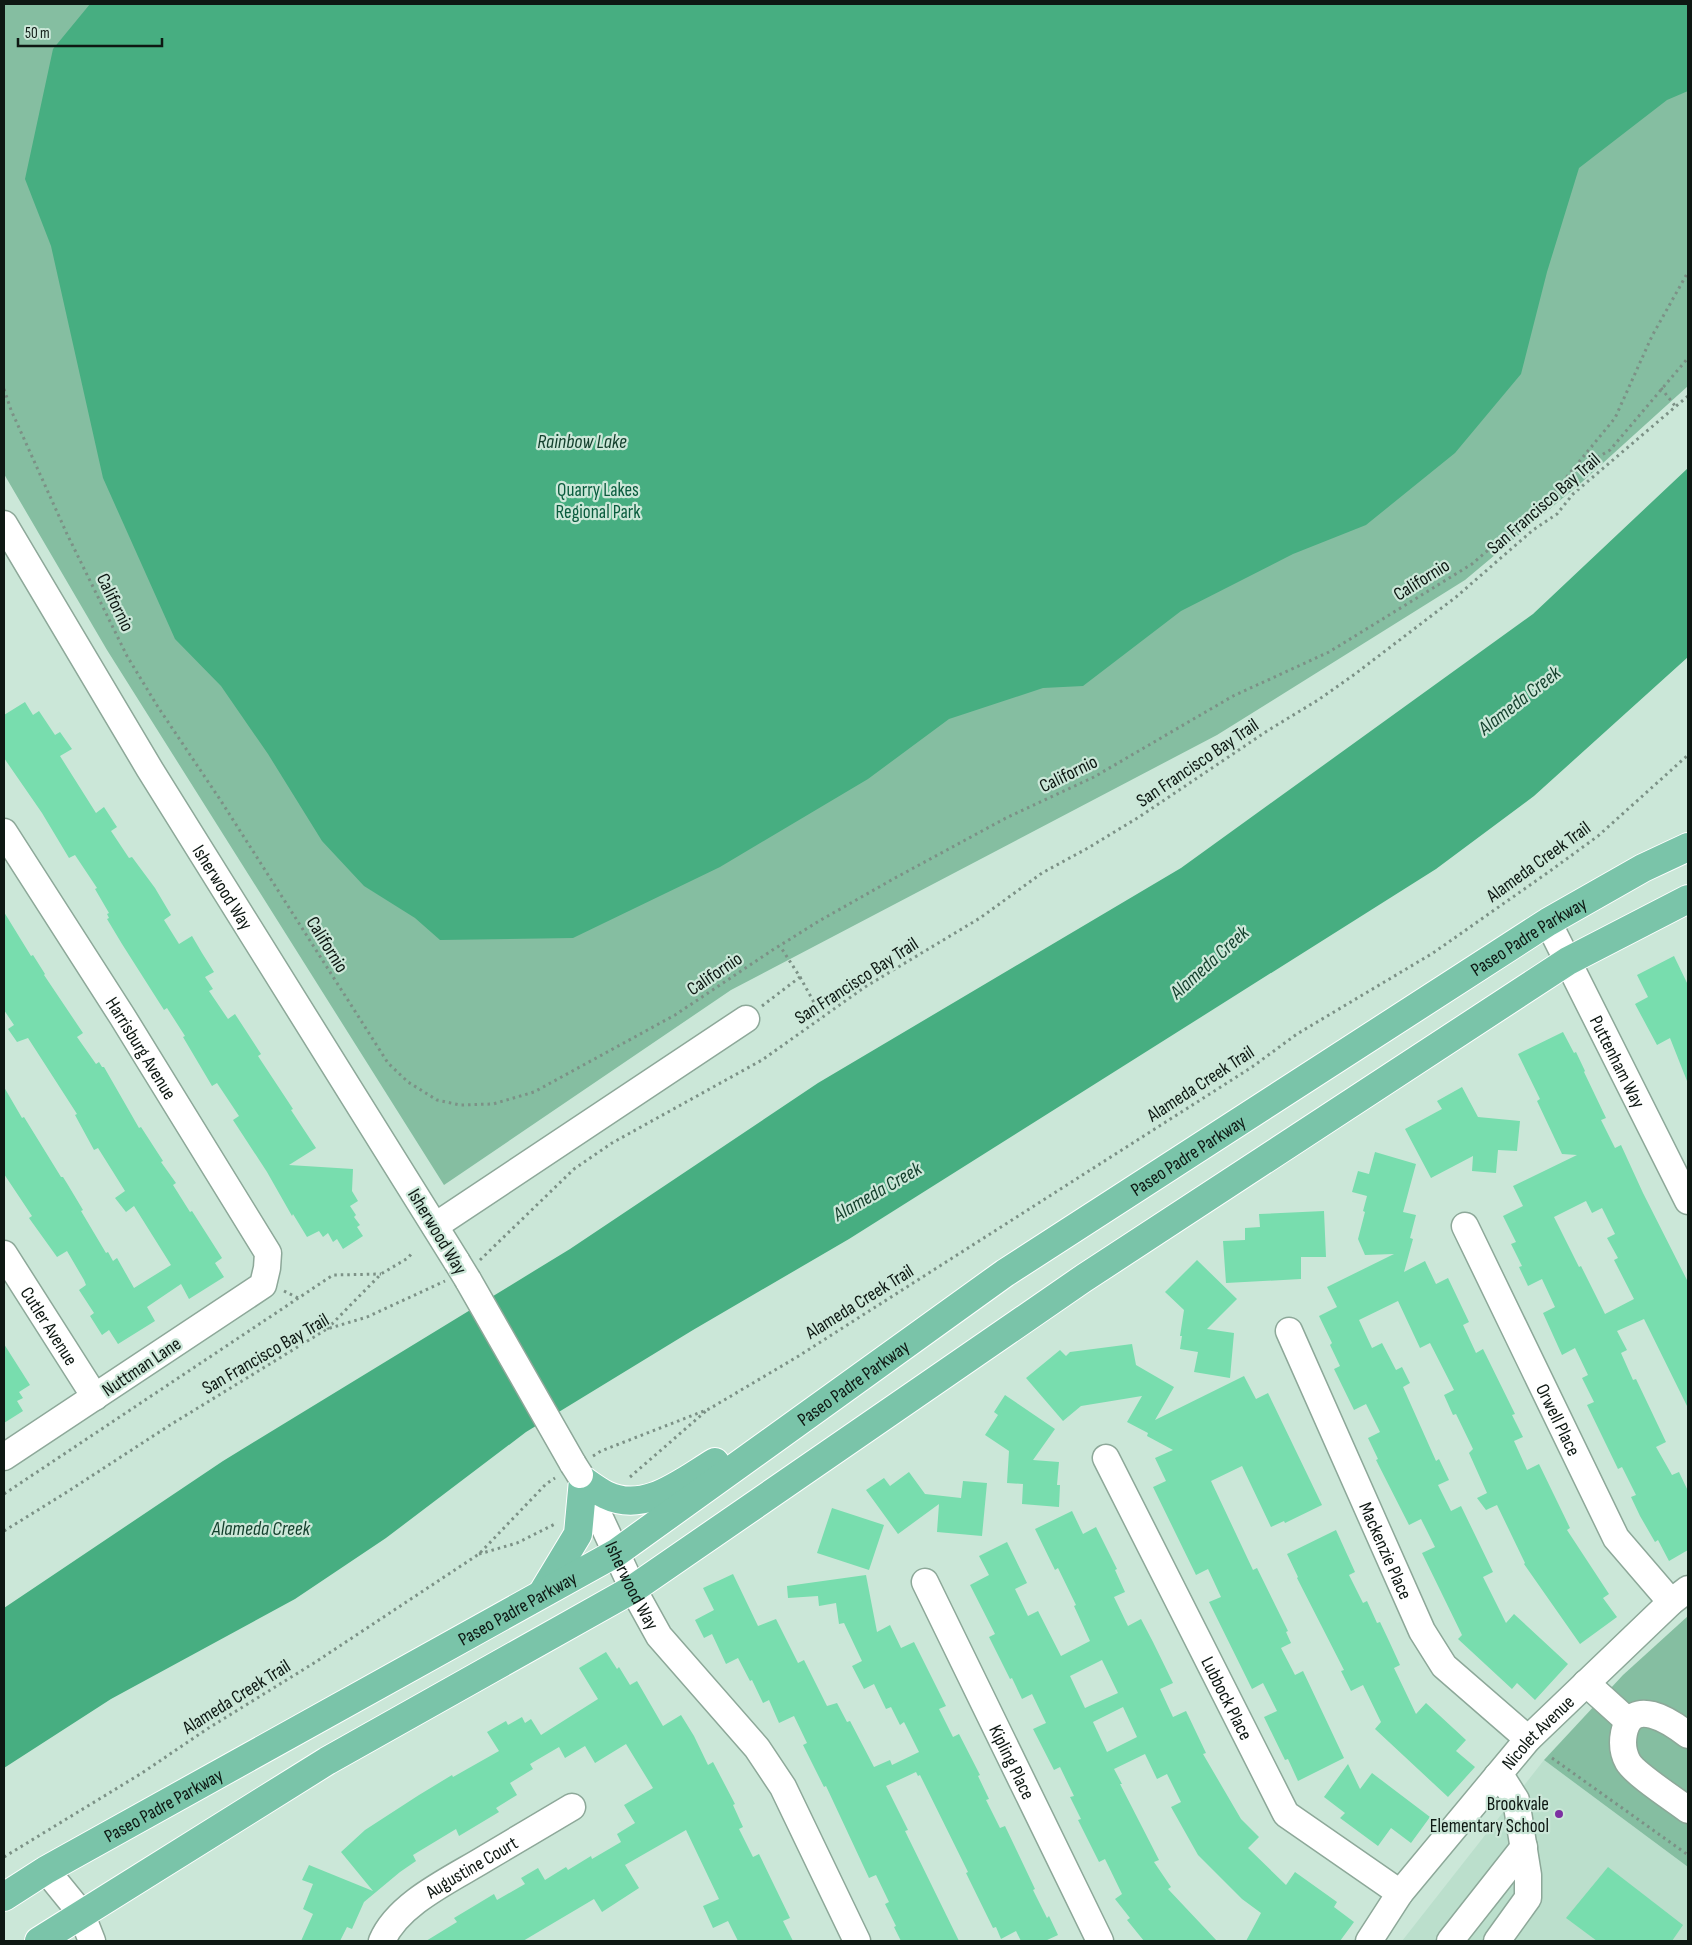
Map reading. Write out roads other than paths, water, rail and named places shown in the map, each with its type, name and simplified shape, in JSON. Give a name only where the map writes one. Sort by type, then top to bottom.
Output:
[{"type":"main road","name":"Paseo Padre Parkway","points":[[4,1897],[46,1870],[616,1552],[1006,1273],[1548,922],[1643,868],[1688,847]]},
{"type":"main road","points":[[40,1941],[81,1913],[327,1760],[633,1589],[1084,1278],[1568,960],[1688,899]]},
{"type":"main road","points":[[581,1478],[607,1495],[630,1501],[656,1497],[746,1443],[808,1415]]},
{"type":"main road","points":[[543,1594],[578,1534],[581,1510],[581,1478]]},
{"type":"street","name":"Isherwood Way","points":[[4,524],[149,768],[463,1271],[581,1478],[633,1589],[659,1636],[757,1748],[783,1788],[858,1941]]},
{"type":"street","name":"Harrisburg Avenue","points":[[4,832],[122,1016],[268,1253],[274,1279]]},
{"type":"street","name":"Puttenham Way","points":[[1548,922],[1688,1201]]},
{"type":"street","points":[[435,1226],[746,1019]]},
{"type":"street","name":"Orwell Place","points":[[1465,1226],[1616,1538],[1680,1596]]},
{"type":"street","name":"Cutler Avenue","points":[[4,1254],[95,1397]]},
{"type":"street","name":"Nuttman Lane","points":[[4,1457],[274,1279]]},
{"type":"street","name":"Mackenzie Place","points":[[1288,1331],[1422,1631],[1444,1666],[1528,1739]]},
{"type":"street","name":"Lubbock Place","points":[[1106,1458],[1286,1814],[1400,1893]]},
{"type":"street","name":"Kipling Place","points":[[925,1582],[1100,1941]]},
{"type":"street","name":"Nicolet Avenue","points":[[1369,1941],[1400,1893],[1528,1739],[1680,1596]]},
{"type":"street","points":[[1586,1684],[1628,1721]]},
{"type":"street","points":[[1688,1735],[1654,1715],[1634,1715],[1628,1721],[1623,1740],[1623,1751],[1629,1765],[1688,1810]]},
{"type":"street","points":[[1497,1776],[1504,1781],[1516,1800],[1528,1875],[1528,1898],[1497,1941]]},
{"type":"street","name":"Augustine Court","points":[[382,1941],[404,1911],[430,1891],[572,1807]]},
{"type":"street","points":[[1450,1941],[1524,1847]]},
{"type":"street","points":[[46,1870],[81,1913],[92,1941]]},
{"type":"water","name":"Rainbow Lake","points":[[90,4],[1688,4],[1688,91],[1667,100],[1579,168],[1547,272],[1521,374],[1455,453],[1366,525],[1293,554],[1181,611],[1083,686],[1043,688],[949,719],[868,779],[720,867],[573,938],[440,940],[415,918],[364,886],[322,841],[268,754],[221,686],[175,639],[103,478],[51,246],[25,179],[53,49]]},
{"type":"water","name":"Alameda Creek","points":[[1688,468],[1688,657],[1534,796],[1436,869],[849,1239],[693,1330],[526,1432],[386,1538],[295,1599],[111,1699],[4,1768],[4,1608],[223,1461],[570,1249],[818,1083],[1181,868],[1533,614]]},
{"type":"place","name":"Brookvale Elementary School","points":[[1559,1814]]},
{"type":"park label","name":"Quarry Lakes Regional Park","points":[[598,500]]}]
